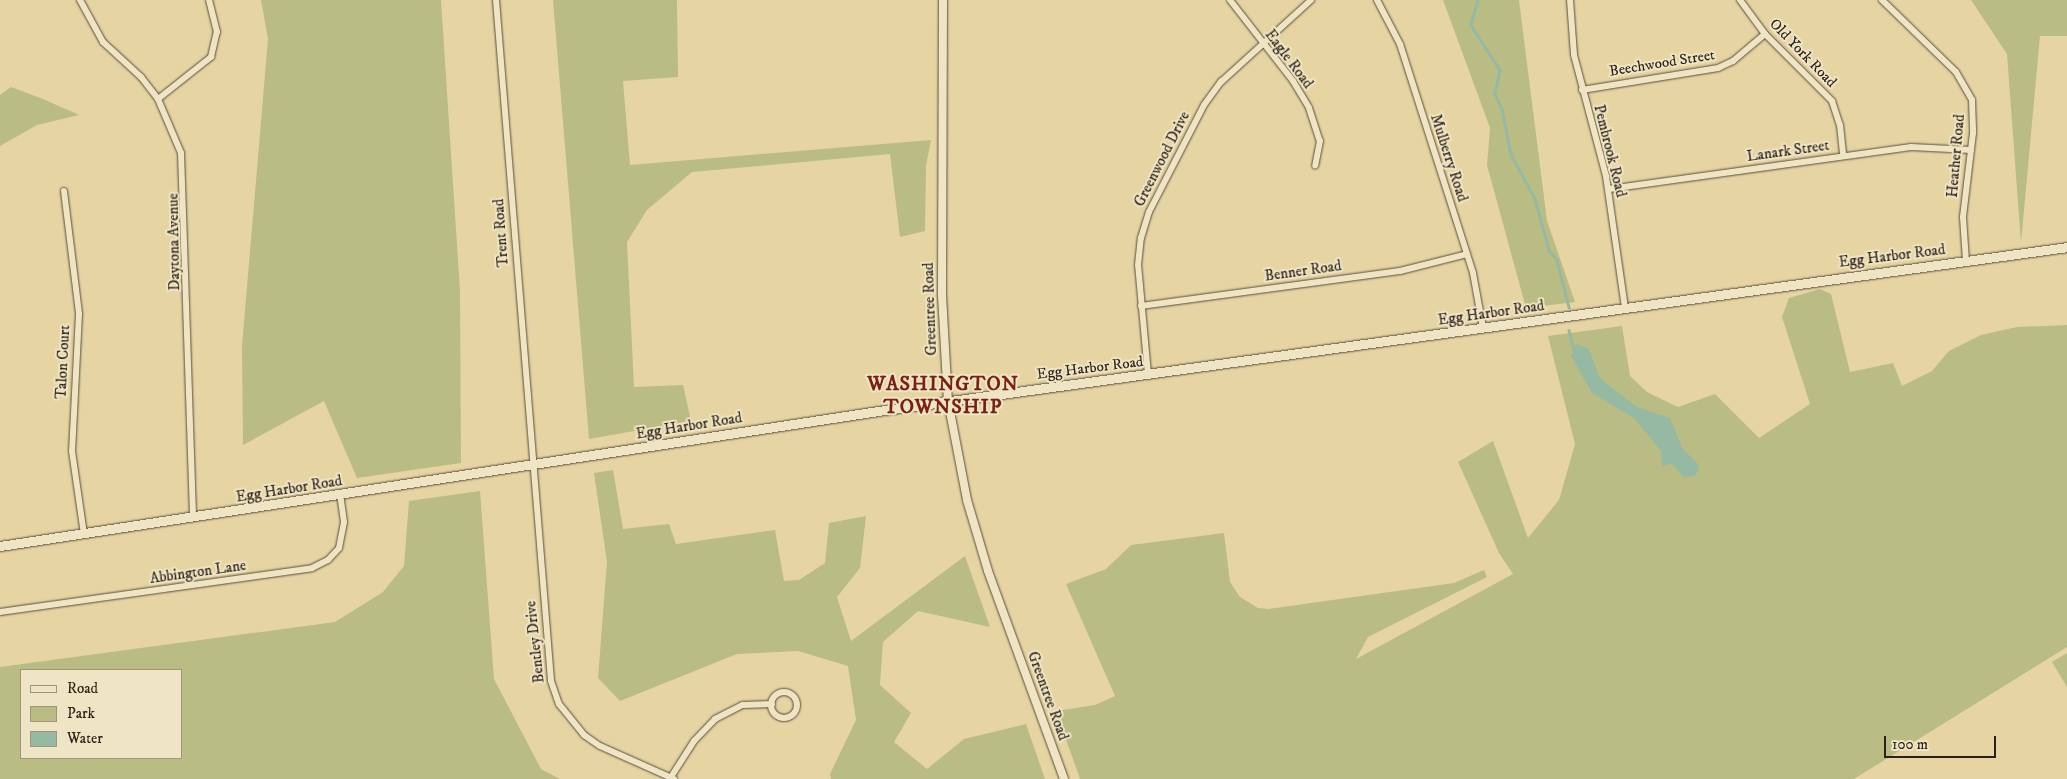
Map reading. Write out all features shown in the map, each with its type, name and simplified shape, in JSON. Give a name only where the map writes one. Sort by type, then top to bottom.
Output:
[{"type":"main road","name":"Egg Harbor Road","points":[[0,546],[193,518],[948,401],[2067,247]]},
{"type":"street","name":"Daytona Avenue","points":[[80,0],[103,42],[141,77],[158,99],[176,133],[184,165],[193,518]]},
{"type":"street","points":[[158,99],[211,57],[217,32],[209,0]]},
{"type":"street","name":"Trent Road","points":[[496,0],[531,465]]},
{"type":"street","name":"Greentree Road","points":[[943,0],[942,295],[948,401],[967,500],[988,571],[1064,779]]},
{"type":"street","name":"Eagle Road","points":[[1230,0],[1262,44],[1293,81],[1309,108],[1320,141],[1315,166]]},
{"type":"street","name":"Greenwood Drive","points":[[1148,374],[1138,256],[1149,212],[1204,105],[1225,77],[1311,0]]},
{"type":"street","name":"Mulberry Road","points":[[1377,0],[1400,44],[1467,254],[1484,328]]},
{"type":"street","name":"Pembrook Road","points":[[1570,0],[1574,55],[1609,189],[1625,308]]},
{"type":"street","name":"Old York Road","points":[[1740,0],[1765,34],[1832,101],[1840,125],[1843,156]]},
{"type":"street","name":"Heather Road","points":[[1884,1],[1964,81],[1973,106],[1971,150],[1963,218],[1966,261]]},
{"type":"street","name":"Beechwood Street","points":[[1582,90],[1718,68],[1733,61],[1765,34]]},
{"type":"street","name":"Lanark Street","points":[[1609,189],[1921,146],[1971,150]]},
{"type":"street","name":"Talon Court","points":[[64,191],[79,314],[72,451],[84,534]]},
{"type":"street","name":"Benner Road","points":[[1141,306],[1400,271],[1467,254]]},
{"type":"street","name":"Bentley Drive","points":[[531,465],[549,668],[559,704],[573,725],[593,742],[673,778]]},
{"type":"street","name":"Abbington Lane","points":[[0,612],[312,568],[328,560],[339,548],[344,522],[340,495]]},
{"type":"street","points":[[783,692],[794,697],[797,705],[794,713],[783,717],[773,711],[772,704],[775,696],[783,692]]},
{"type":"street","points":[[673,778],[694,741],[715,719],[743,705],[772,704]]},
{"type":"green space","points":[[261,0],[441,0],[460,291],[461,463],[357,478],[324,401],[243,445],[242,346],[268,39]]},
{"type":"green space","points":[[553,0],[677,0],[678,77],[623,81],[630,165],[931,140],[926,166],[925,231],[900,237],[890,154],[692,172],[647,210],[627,242],[634,387],[683,385],[691,421],[589,439]]},
{"type":"green space","points":[[1443,0],[1519,0],[1547,221],[1575,302],[1526,308],[1487,165],[1490,128]]},
{"type":"green space","points":[[1971,0],[2067,0],[2067,36],[2040,36],[2021,243],[2007,54]]},
{"type":"green space","points":[[11,87],[79,115],[37,125],[0,146],[0,95]]},
{"type":"green space","points":[[1820,289],[1831,294],[1850,372],[1893,363],[1902,386],[1932,371],[1949,351],[1981,335],[2017,327],[2067,325],[2067,647],[1854,779],[1080,779],[1056,711],[1095,705],[1115,696],[1066,584],[1106,569],[1131,545],[1224,533],[1230,582],[1240,597],[1258,608],[1269,609],[1454,583],[1484,570],[1487,577],[1368,637],[1356,659],[1513,574],[1499,553],[1458,462],[1493,441],[1528,538],[1559,500],[1575,444],[1548,336],[1622,326],[1630,376],[1647,392],[1678,407],[1715,394],[1759,438],[1810,404],[1782,317],[1789,298]]},
{"type":"green space","points":[[613,470],[623,529],[669,524],[676,544],[775,530],[784,581],[799,580],[825,563],[829,523],[866,516],[860,568],[837,597],[851,641],[965,556],[990,627],[918,611],[883,642],[880,685],[911,713],[894,742],[927,769],[964,739],[1026,724],[1045,779],[831,779],[830,774],[856,720],[848,666],[798,651],[737,654],[620,701],[598,678],[607,562],[594,473]]},
{"type":"green space","points":[[480,491],[494,679],[541,769],[560,779],[0,779],[0,667],[335,622],[383,592],[404,566],[409,501]]},
{"type":"green space","points":[[2067,653],[2067,687],[2052,662]]},
{"type":"water","points":[[1576,344],[1589,349],[1599,376],[1607,384],[1637,407],[1670,418],[1682,448],[1698,464],[1699,469],[1695,476],[1684,477],[1671,463],[1662,467],[1661,451],[1634,418],[1592,393],[1571,356]]},
{"type":"waterway","points":[[1478,0],[1471,25],[1500,70],[1495,94],[1502,109],[1511,154],[1535,199],[1549,250],[1557,260],[1569,307]]},
{"type":"waterway","points":[[1569,330],[1574,351]]},
{"type":"district","name":"WASHINGTON TOWNSHIP","points":[[943,396]]}]
